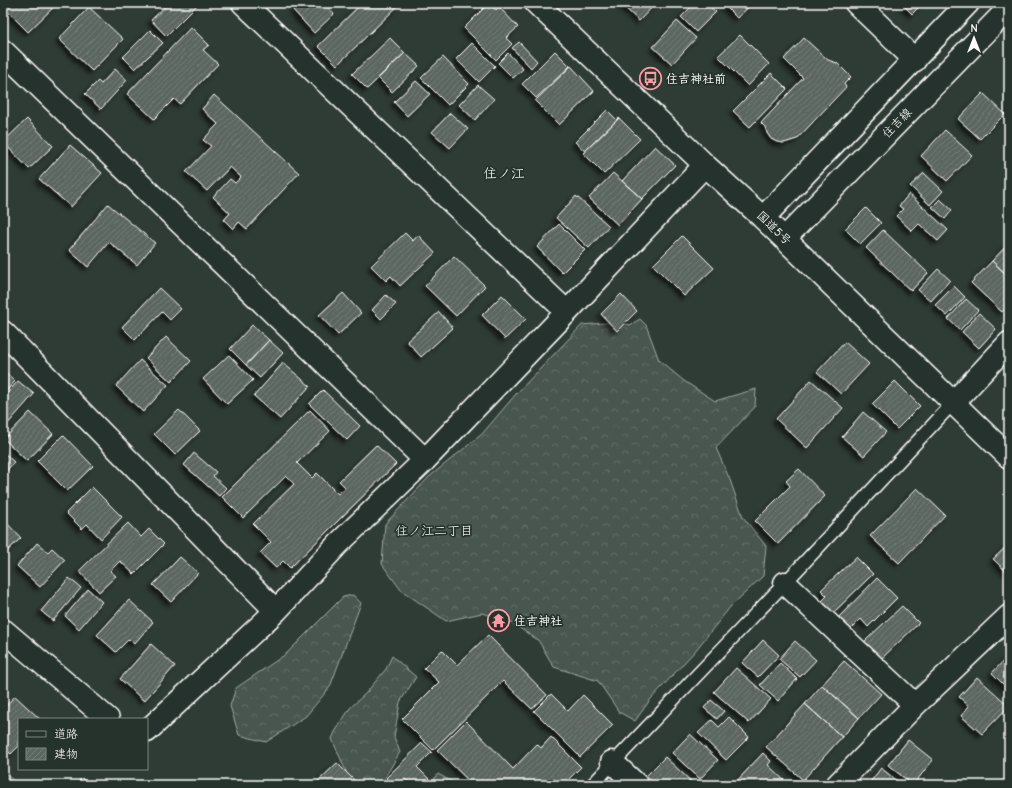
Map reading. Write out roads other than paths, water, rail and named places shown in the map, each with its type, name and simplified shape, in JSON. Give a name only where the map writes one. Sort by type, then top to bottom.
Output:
[{"type":"main road","points":[[243,3],[568,312]]},
{"type":"main road","name":"国道5号","points":[[536,3],[705,165],[784,238],[1009,457]]},
{"type":"main road","points":[[856,3],[915,60]]},
{"type":"main road","points":[[763,218],[968,3]]},
{"type":"main road","name":"住吉線","points":[[784,238],[1009,8]]},
{"type":"main road","points":[[3,51],[425,460]]},
{"type":"main road","points":[[148,730],[276,611],[338,544],[425,460],[568,312],[705,165]]},
{"type":"main road","points":[[3,332],[276,611]]},
{"type":"main road","points":[[954,402],[1009,343]]},
{"type":"main road","points":[[784,583],[915,705]]},
{"type":"main road","points":[[837,785],[915,705],[1009,616]]},
{"type":"main road","points":[[3,630],[107,718]]},
{"type":"main road","points":[[612,762],[637,785]]},
{"type":"lane","points":[[592,785],[612,762],[784,583],[954,402]]},
{"type":"place","name":"住吉神社前","points":[[650,79]]},
{"type":"place","name":"住吉神社","points":[[499,621]]},
{"type":"district","name":"住ノ江","points":[[504,173]]},
{"type":"district","name":"住ノ江二丁目","points":[[434,530]]}]
